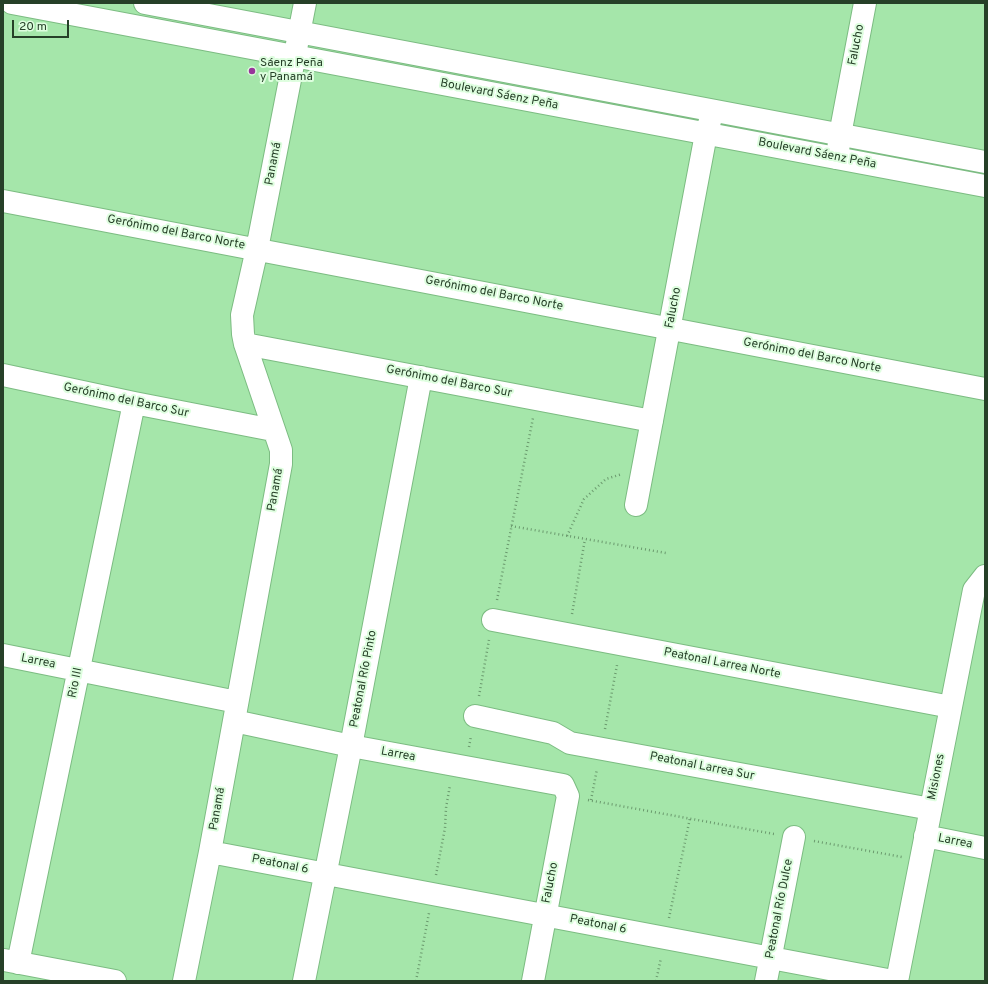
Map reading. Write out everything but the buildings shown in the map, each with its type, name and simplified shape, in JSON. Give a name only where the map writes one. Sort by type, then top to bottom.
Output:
[{"type":"street","name":"Boulevard Sáenz Peña","points":[[12,3],[985,186]]},
{"type":"street","name":"Boulevard Sáenz Peña","points":[[146,3],[985,162]]},
{"type":"street","name":"Panamá","points":[[184,981],[210,852],[281,464],[281,450],[245,344],[242,315],[257,249],[305,3]]},
{"type":"street","name":"Falucho","points":[[837,158],[865,3]]},
{"type":"street","name":"Falucho","points":[[636,505],[706,134],[713,111]]},
{"type":"street","name":"Gerónimo del Barco Norte","points":[[3,200],[985,389]]},
{"type":"street","name":"Gerónimo del Barco Sur","points":[[245,344],[652,421]]},
{"type":"street","name":"Gerónimo del Barco Sur","points":[[3,375],[134,403],[273,430]]},
{"type":"street","name":"Peatonal Río Pinto","points":[[304,981],[351,746],[421,377]]},
{"type":"street","name":"Rio III","points":[[10,961],[78,670],[134,403]]},
{"type":"street","name":"Misiones","points":[[897,981],[974,590],[985,576]]},
{"type":"street","name":"Peatonal Larrea Norte","points":[[493,620],[951,707]]},
{"type":"street","name":"Larrea","points":[[3,655],[78,670],[235,712],[351,746],[466,767],[565,791]]},
{"type":"street","name":"Peatonal Larrea Sur","points":[[475,716],[553,733],[570,743],[931,810]]},
{"type":"street","name":"Falucho","points":[[533,981],[546,915],[565,791]]},
{"type":"street","name":"Larrea","points":[[925,836],[985,848]]},
{"type":"street","name":"Peatonal Río Dulce","points":[[766,981],[794,837]]},
{"type":"street","name":"Peatonal 6","points":[[210,852],[893,981]]},
{"type":"street","points":[[10,961],[115,981]]},
{"type":"path","points":[[466,767],[536,399]]},
{"type":"path","points":[[567,536],[584,499],[606,479],[643,468]]},
{"type":"path","points":[[511,526],[666,553]]},
{"type":"path","points":[[568,635],[585,539]]},
{"type":"path","points":[[591,800],[620,644]]},
{"type":"path","points":[[565,791],[591,800],[921,860]]},
{"type":"path","points":[[656,981],[690,818]]},
{"type":"place","name":"Sáenz Peña y Panamá","points":[[252,71]]}]
